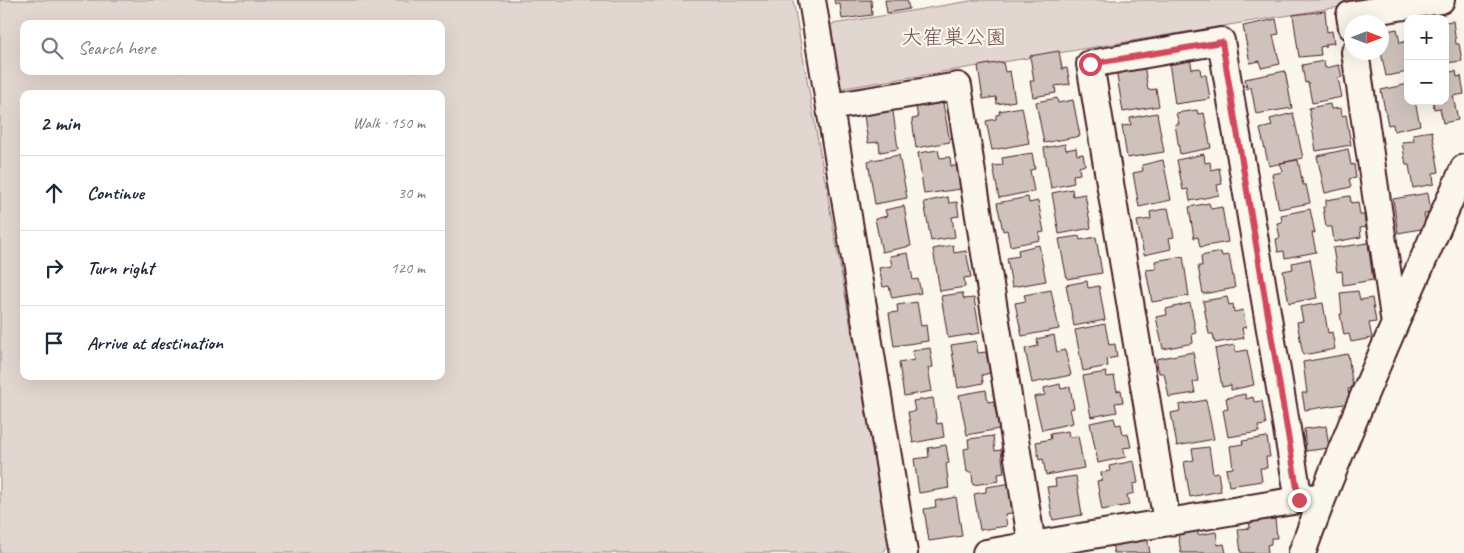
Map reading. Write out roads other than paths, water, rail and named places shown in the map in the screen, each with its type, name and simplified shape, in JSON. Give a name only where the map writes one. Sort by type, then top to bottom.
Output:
[{"type":"street","points":[[812,0],[904,553]]},
{"type":"street","points":[[1350,15],[1441,0]]},
{"type":"street","points":[[1167,522],[1090,64],[1222,42],[1311,498]]},
{"type":"street","points":[[1356,60],[1395,324]]},
{"type":"street","points":[[830,107],[958,86],[1032,545]]},
{"type":"street","points":[[1302,553],[1311,498],[1395,324],[1464,168]]},
{"type":"street","points":[[986,553],[1032,545],[1094,544],[1167,522],[1311,498]]},
{"type":"park label","name":"大寉巣公園","points":[[954,37]]}]
